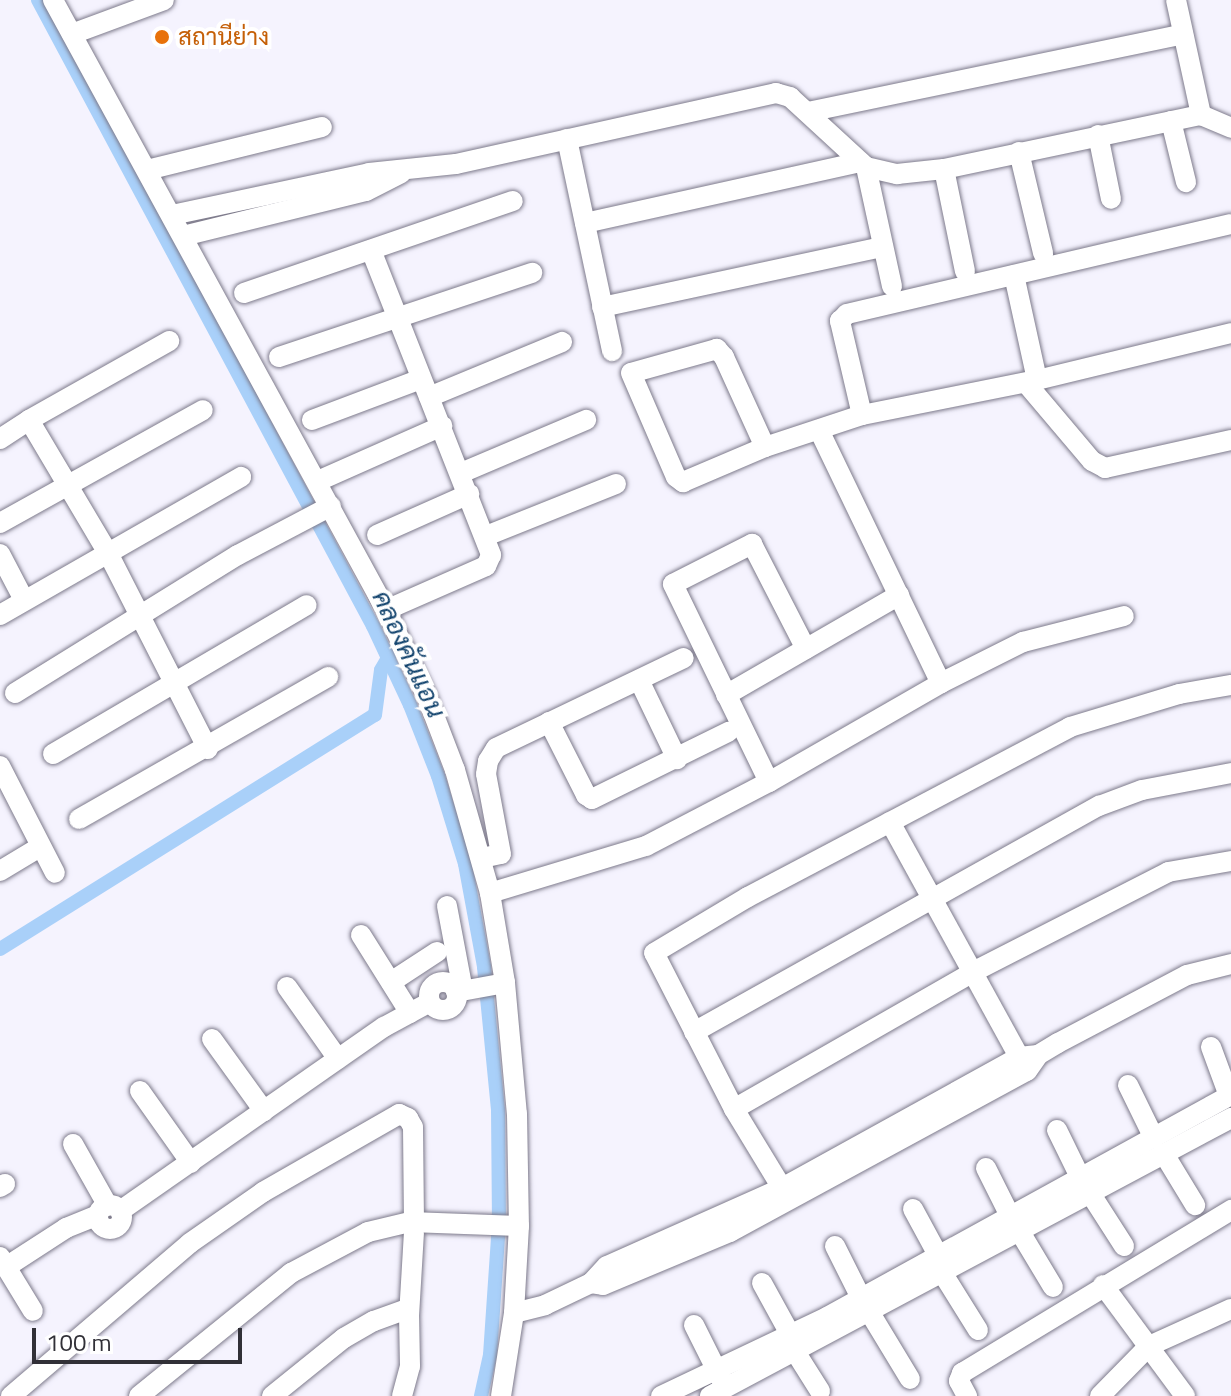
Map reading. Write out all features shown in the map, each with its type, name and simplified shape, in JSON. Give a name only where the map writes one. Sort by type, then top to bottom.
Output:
[{"type":"street","points":[[53,0],[386,610],[433,711],[492,856],[510,887]]},
{"type":"street","points":[[72,34],[164,0]]},
{"type":"street","points":[[1176,0],[1201,115]]},
{"type":"street","points":[[808,112],[1183,34]]},
{"type":"street","points":[[172,215],[308,184],[456,164],[776,93],[790,97],[863,165],[892,286]]},
{"type":"street","points":[[585,223],[863,165],[897,174],[944,169],[1201,115],[1231,128]]},
{"type":"street","points":[[1171,121],[1186,182]]},
{"type":"street","points":[[147,170],[322,127]]},
{"type":"street","points":[[1098,135],[1111,199]]},
{"type":"street","points":[[567,139],[612,351]]},
{"type":"street","points":[[1019,152],[1043,253]]},
{"type":"street","points":[[183,236],[366,191],[408,169]]},
{"type":"street","points":[[944,169],[965,271]]},
{"type":"street","points":[[244,293],[513,201]]},
{"type":"street","points":[[862,415],[840,321],[847,314],[1231,224]]},
{"type":"street","points":[[602,307],[881,247]]},
{"type":"street","points":[[371,250],[491,555],[486,566],[386,610]]},
{"type":"street","points":[[279,357],[532,273]]},
{"type":"street","points":[[1014,275],[1032,382],[1092,461],[1105,468],[1231,440]]},
{"type":"street","points":[[765,447],[724,357],[717,349],[631,373],[679,480],[686,481],[765,447],[862,415],[1032,382],[1231,333]]},
{"type":"street","points":[[0,439],[169,341]]},
{"type":"street","points":[[312,420],[425,388],[562,342]]},
{"type":"street","points":[[0,523],[203,410]]},
{"type":"street","points":[[29,420],[143,617],[208,749]]},
{"type":"street","points":[[461,473],[586,420]]},
{"type":"street","points":[[318,481],[442,426]]},
{"type":"street","points":[[819,430],[941,683]]},
{"type":"street","points":[[0,615],[241,477]]},
{"type":"street","points":[[486,536],[616,484]]},
{"type":"street","points":[[377,535],[469,494]]},
{"type":"street","points":[[15,693],[279,532],[328,507]]},
{"type":"street","points":[[769,782],[673,587],[752,544],[806,649]]},
{"type":"street","points":[[0,554],[24,600]]},
{"type":"street","points":[[726,695],[899,595]]},
{"type":"street","points":[[53,754],[307,605]]},
{"type":"street","points":[[490,893],[646,846],[769,782],[941,683],[1023,642],[1124,616]]},
{"type":"street","points":[[501,1396],[514,1313],[512,1227],[517,1114],[490,893],[492,856],[488,761],[496,748],[684,658]]},
{"type":"street","points":[[79,819],[208,749],[328,677]]},
{"type":"street","points":[[639,680],[677,759]]},
{"type":"street","points":[[782,1188],[734,1109],[654,953],[748,897],[1070,727],[1165,698],[1231,685]]},
{"type":"street","points":[[549,722],[590,798],[728,732]]},
{"type":"street","points":[[0,766],[5,788],[55,873]]},
{"type":"street","points":[[694,1032],[931,897],[1119,797],[1231,773]]},
{"type":"street","points":[[514,1313],[545,1305],[591,1283],[603,1285],[1027,1071],[1029,1056],[971,973],[890,822]]},
{"type":"street","points":[[0,871],[40,847]]},
{"type":"street","points":[[734,1109],[971,973],[1168,872],[1231,861]]},
{"type":"street","points":[[447,906],[463,992]]},
{"type":"street","points":[[361,935],[410,1013]]},
{"type":"street","points":[[391,982],[437,952]]},
{"type":"street","points":[[1029,1056],[1187,975],[1231,964]]},
{"type":"street","points":[[33,1311],[3,1262],[66,1228],[109,1210],[191,1163],[338,1059],[410,1013],[430,1002],[439,1009],[450,1007],[463,992],[502,983]]},
{"type":"street","points":[[287,987],[338,1059]]},
{"type":"street","points":[[212,1039],[264,1111]]},
{"type":"street","points":[[661,1396],[721,1388],[793,1344],[1159,1146],[1230,1096],[1211,1047]]},
{"type":"street","points":[[1128,1085],[1159,1146],[1195,1205]]},
{"type":"street","points":[[140,1091],[191,1163]]},
{"type":"street","points":[[11,1396],[190,1243],[263,1192],[399,1114],[408,1118],[413,1127],[408,1227],[410,1366],[402,1396]]},
{"type":"street","points":[[1159,1146],[1231,1118]]},
{"type":"street","points":[[1057,1130],[1086,1186],[1124,1246]]},
{"type":"street","points":[[726,1224],[782,1188],[885,1142]]},
{"type":"street","points":[[73,1144],[109,1210]]},
{"type":"street","points":[[986,1168],[1015,1225],[1053,1287]]},
{"type":"street","points":[[913,1209],[940,1265],[978,1330]]},
{"type":"street","points":[[967,1396],[959,1381],[962,1373],[1231,1210]]},
{"type":"street","points":[[139,1396],[291,1273],[368,1232],[475,1222],[485,1227],[512,1227]]},
{"type":"street","points":[[835,1246],[865,1305],[910,1379]]},
{"type":"street","points":[[762,1283],[820,1391]]},
{"type":"street","points":[[1103,1285],[1185,1396]]},
{"type":"street","points":[[272,1396],[344,1338],[374,1321],[409,1308]]},
{"type":"street","points":[[1100,1396],[1149,1346],[1231,1309]]},
{"type":"street","points":[[694,1325],[721,1388]]},
{"type":"waterway","name":"คลองคันแอน","points":[[38,0],[373,626],[410,705],[438,776],[465,864],[484,967],[498,1110],[499,1223],[490,1355],[481,1396]]},
{"type":"waterway","points":[[0,949],[375,715],[381,670],[391,653]]},
{"type":"place","name":"สถานีย่าง","points":[[162,37]]}]
